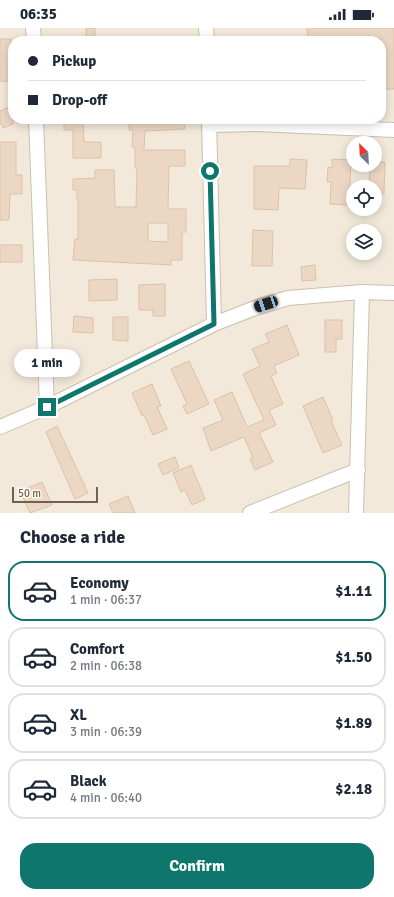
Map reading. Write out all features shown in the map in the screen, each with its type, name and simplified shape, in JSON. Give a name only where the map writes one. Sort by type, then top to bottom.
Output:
[{"type":"street","points":[[36,124],[47,407]]},
{"type":"street","points":[[209,124],[214,324]]},
{"type":"street","points":[[262,124],[394,130]]},
{"type":"street","points":[[0,428],[47,407],[214,324],[255,308],[288,298],[362,292],[394,293]]},
{"type":"street","points":[[356,513],[362,292]]},
{"type":"street","points":[[250,513],[358,470]]},
{"type":"shaded area","points":[[0,28],[394,28],[394,513],[0,513]]},
{"type":"building","points":[[86,28],[95,28],[95,36],[86,36]]},
{"type":"building","points":[[307,28],[394,28],[394,89],[386,89],[386,36],[308,36]]},
{"type":"building","points":[[0,39],[8,39],[8,82],[0,81]]},
{"type":"building","points":[[8,108],[8,124],[13,124],[3,128],[0,122],[0,111]]},
{"type":"building","points":[[64,124],[83,124],[84,142],[101,142],[101,158],[73,158],[73,130],[64,130]]},
{"type":"building","points":[[129,124],[185,124],[185,129],[145,131],[144,150],[185,150],[185,166],[169,166],[168,209],[186,209],[186,232],[182,232],[182,260],[171,260],[171,265],[73,260],[75,239],[78,239],[78,199],[77,190],[73,190],[73,179],[95,178],[95,170],[114,170],[115,207],[136,207],[137,168],[135,168],[135,147],[132,147],[133,130],[129,130]],"holes":[[[148,223],[168,223],[168,242],[148,241]]]},
{"type":"building","points":[[0,142],[16,142],[16,175],[22,175],[22,194],[10,194],[9,220],[0,220]]},
{"type":"building","points":[[290,159],[307,160],[305,189],[279,188],[278,210],[254,209],[254,166],[290,166]]},
{"type":"building","points":[[332,159],[346,160],[346,172],[350,172],[350,180],[346,180],[346,205],[330,204],[331,182],[327,182],[328,167],[332,168]]},
{"type":"building","points":[[382,162],[385,162],[384,194],[382,194],[382,180],[369,180],[370,172],[382,172]]},
{"type":"building","points":[[253,230],[273,231],[272,266],[252,266]]},
{"type":"building","points":[[0,245],[22,245],[22,262],[0,262]]},
{"type":"building","points":[[315,265],[316,280],[302,281],[301,267]]},
{"type":"building","points":[[117,279],[117,300],[89,301],[89,280]]},
{"type":"building","points":[[165,284],[165,316],[153,316],[153,310],[139,310],[139,285]]},
{"type":"building","points":[[74,316],[93,318],[93,333],[73,332]]},
{"type":"building","points":[[113,317],[128,317],[128,341],[113,340]]},
{"type":"building","points":[[325,320],[342,320],[342,339],[336,339],[336,352],[325,352]]},
{"type":"building","points":[[287,325],[299,355],[274,366],[277,373],[271,376],[283,404],[269,410],[276,425],[259,433],[273,462],[255,470],[250,459],[253,458],[244,437],[211,451],[203,428],[223,420],[214,400],[232,392],[247,427],[264,420],[243,374],[260,366],[252,349],[269,342],[265,334]]},
{"type":"building","points":[[189,361],[209,404],[187,414],[183,406],[187,404],[171,369]]},
{"type":"building","points":[[152,384],[161,406],[157,407],[167,429],[153,435],[144,415],[142,416],[132,393]]},
{"type":"building","points":[[323,397],[333,420],[331,421],[342,445],[323,453],[303,406]]},
{"type":"building","points":[[57,426],[88,493],[75,499],[46,432]]},
{"type":"building","points":[[175,457],[179,468],[163,475],[158,464]]},
{"type":"building","points":[[191,465],[205,499],[192,505],[185,490],[181,492],[173,473]]},
{"type":"building","points":[[42,482],[52,505],[30,513],[20,491]]},
{"type":"building","points":[[128,496],[135,513],[113,513],[109,504]]},
{"type":"route","points":[[47,407],[214,324],[210,171]]}]
